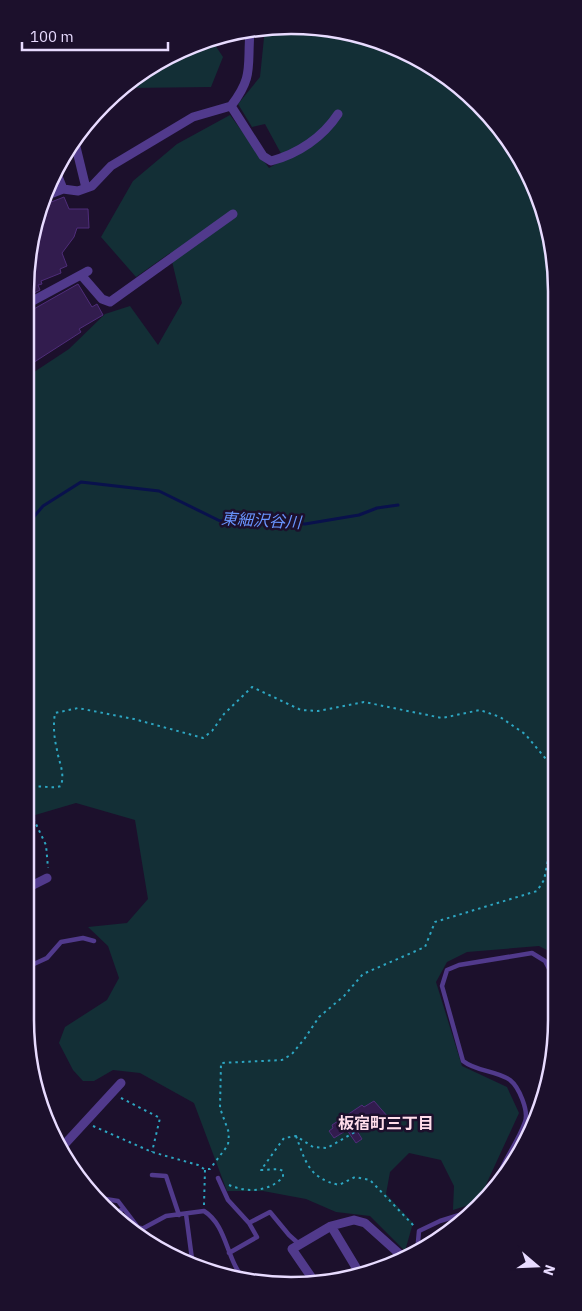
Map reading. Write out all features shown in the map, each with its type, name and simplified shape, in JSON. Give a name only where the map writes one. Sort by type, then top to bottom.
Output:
[{"type":"street","points":[[53,193],[63,189],[78,191],[92,186],[111,166],[193,117],[231,106],[243,90],[248,76],[250,37]]},
{"type":"street","points":[[231,106],[263,156],[271,161],[291,156],[330,128],[338,114]]},
{"type":"street","points":[[76,149],[86,188]]},
{"type":"street","points":[[59,179],[63,189]]},
{"type":"street","points":[[34,300],[85,273],[102,299],[110,302],[233,214]]},
{"type":"street","points":[[34,884],[47,878]]},
{"type":"street","points":[[65,1144],[120,1084]]},
{"type":"street","points":[[311,1277],[292,1249],[331,1226],[354,1220],[365,1223],[399,1254]]},
{"type":"street","points":[[331,1226],[357,1268]]},
{"type":"lane","points":[[34,964],[47,958],[61,942],[83,938],[94,941]]},
{"type":"lane","points":[[500,1170],[526,1121],[518,1091],[511,1081],[498,1074],[471,1067],[464,1060],[442,986],[447,970],[459,966],[532,953],[545,961],[548,967]]},
{"type":"lane","points":[[152,1175],[166,1176],[179,1215]]},
{"type":"lane","points":[[218,1178],[228,1200],[249,1223],[257,1238],[229,1253]]},
{"type":"lane","points":[[106,1199],[118,1201],[133,1224]]},
{"type":"lane","points":[[119,1211],[123,1209]]},
{"type":"lane","points":[[144,1231],[166,1216],[204,1211],[212,1217],[240,1272]]},
{"type":"lane","points":[[249,1223],[270,1212],[288,1235],[299,1244]]},
{"type":"lane","points":[[186,1214],[192,1257]]},
{"type":"lane","points":[[418,1244],[419,1231],[458,1215]]},
{"type":"path","points":[[34,786],[54,788],[61,786],[64,776],[57,752],[53,726],[55,713],[78,708],[134,719],[203,738],[212,731],[224,714],[252,687],[301,710],[318,712],[364,702],[442,718],[480,710],[500,717],[525,734],[548,761]]},
{"type":"path","points":[[34,820],[46,846],[47,878]]},
{"type":"path","points":[[84,1122],[152,1152],[210,1169],[228,1145],[229,1132],[220,1108],[221,1063],[282,1060],[292,1054],[319,1017],[344,996],[363,974],[425,947],[435,922],[536,891],[544,880],[548,860]]},
{"type":"path","points":[[112,1093],[160,1118],[152,1152]]},
{"type":"path","points":[[218,1178],[231,1186],[260,1191],[278,1184],[284,1177],[283,1171],[279,1169],[263,1172],[261,1168],[284,1138],[296,1136],[312,1147],[327,1148],[366,1125]]},
{"type":"path","points":[[296,1136],[314,1175],[325,1182],[339,1186],[355,1177],[370,1180],[419,1231]]},
{"type":"path","points":[[204,1211],[205,1169]]},
{"type":"green space","points":[[274,34],[308,34],[341,39],[374,47],[420,68],[448,87],[473,109],[505,148],[522,177],[535,208],[546,257],[548,274],[548,950],[539,946],[467,952],[447,962],[436,982],[462,1066],[507,1087],[519,1113],[483,1191],[470,1204],[453,1210],[454,1186],[441,1160],[409,1153],[390,1172],[386,1194],[413,1223],[405,1251],[370,1216],[336,1212],[306,1199],[263,1191],[227,1191],[194,1103],[140,1073],[113,1070],[94,1081],[83,1081],[73,1070],[59,1043],[65,1027],[107,1000],[119,978],[108,946],[88,927],[127,923],[148,899],[135,820],[76,803],[34,815],[34,372],[69,349],[105,314],[130,306],[158,345],[182,303],[170,253],[136,277],[101,237],[133,181],[177,144],[230,115],[269,168],[284,159],[265,124],[252,127],[238,104],[260,77],[264,35]]},
{"type":"green space","points":[[215,45],[223,57],[211,87],[133,88],[177,60]]},
{"type":"building","points":[[64,197],[69,209],[88,209],[89,228],[77,228],[74,237],[62,253],[67,266],[60,269],[61,273],[41,281],[42,284],[38,285],[40,290],[34,293],[36,257],[49,203]]},
{"type":"building","points":[[78,284],[92,307],[97,304],[103,315],[79,329],[81,332],[34,362],[34,309]]},
{"type":"building","points":[[374,1101],[388,1117],[374,1127],[365,1114],[352,1123],[362,1139],[356,1143],[347,1130],[334,1138],[329,1131],[333,1128],[332,1125],[362,1105],[364,1107]]},
{"type":"waterway","name":"東細沢谷川","points":[[34,516],[43,506],[81,482],[159,491],[220,521],[255,519],[305,524],[359,515],[377,508],[398,505]]},
{"type":"district","name":"板宿町三丁目","points":[[386,1123]]}]
